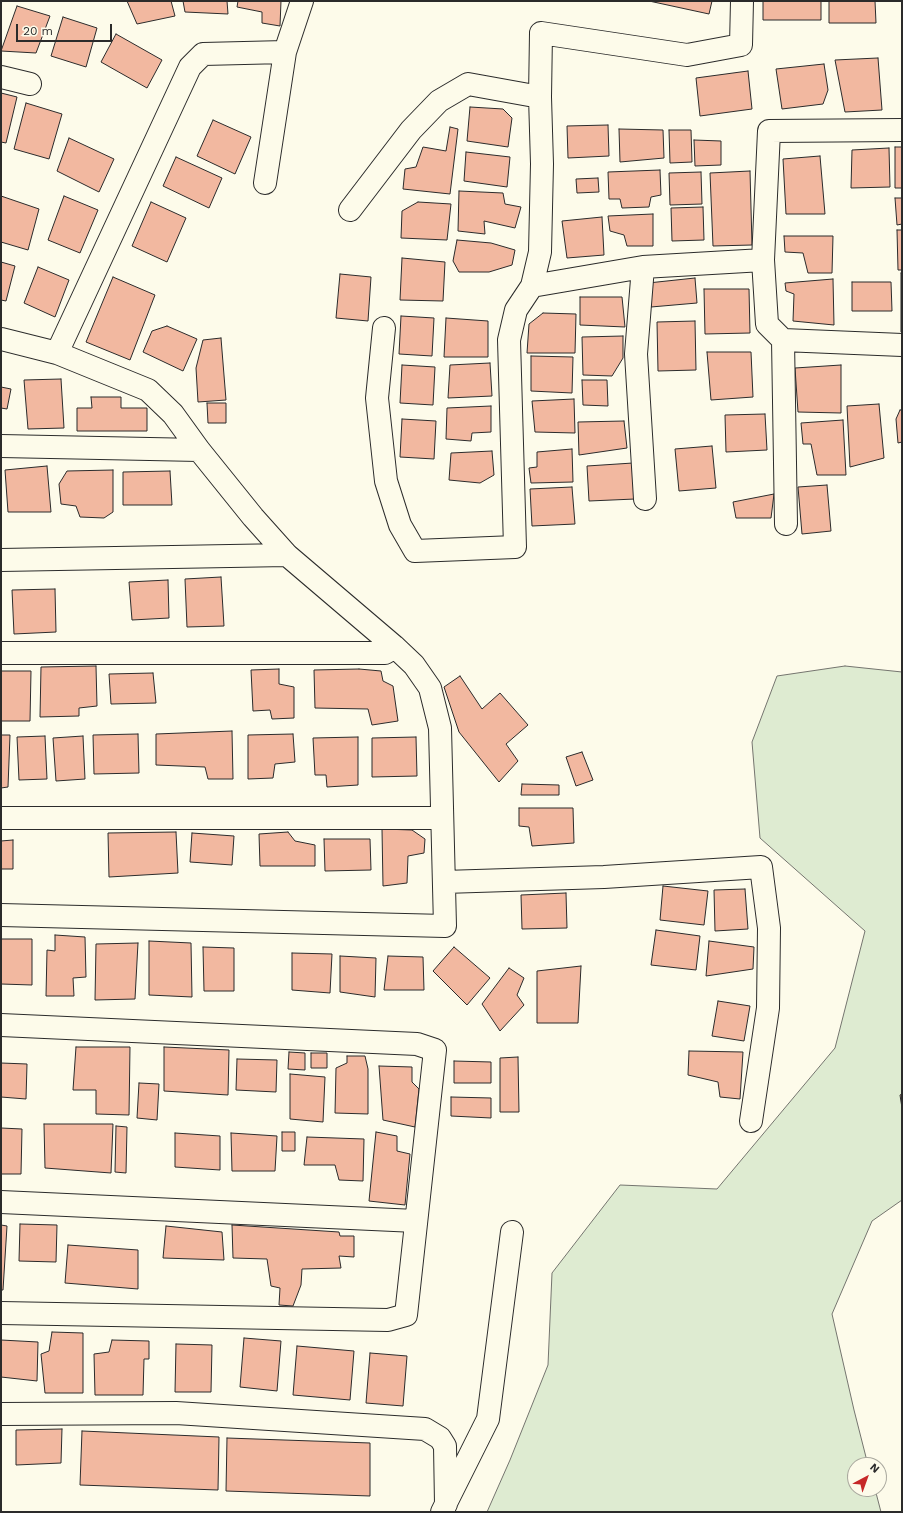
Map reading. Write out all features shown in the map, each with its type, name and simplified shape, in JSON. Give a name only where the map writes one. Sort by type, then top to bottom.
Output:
[{"type":"street","points":[[265,183],[285,52],[302,1]]},
{"type":"street","points":[[384,328],[378,398],[386,481],[400,525],[415,551],[515,547],[509,340],[516,310],[532,286],[540,252],[542,164],[540,97],[542,33],[687,55],[741,45],[742,1]]},
{"type":"street","points":[[57,353],[190,67],[203,54],[285,52]]},
{"type":"street","points":[[1,76],[30,84]]},
{"type":"street","points":[[350,210],[411,130],[440,101],[468,84],[540,97]]},
{"type":"street","points":[[786,524],[782,340],[767,324],[763,260],[769,131],[902,130]]},
{"type":"street","points":[[532,286],[643,267],[763,260]]},
{"type":"street","points":[[643,267],[636,354],[645,499]]},
{"type":"street","points":[[1,339],[57,353],[148,390],[173,414],[199,450],[287,555],[414,665],[430,688],[440,728],[445,926],[1,915]]},
{"type":"street","points":[[782,340],[902,345]]},
{"type":"street","points":[[1,446],[199,450]]},
{"type":"street","points":[[1,560],[287,555]]},
{"type":"street","points":[[1,653],[385,653],[395,647]]},
{"type":"street","points":[[1,818],[442,818]]},
{"type":"street","points":[[444,882],[604,877],[762,867],[769,928],[768,1008],[751,1121]]},
{"type":"street","points":[[1,1026],[417,1044],[435,1050],[406,1314],[388,1320],[1,1313]]},
{"type":"street","points":[[1,1202],[416,1221]]},
{"type":"street","points":[[444,1508],[488,1419],[512,1232]]},
{"type":"street","points":[[1,1414],[176,1413],[425,1429],[440,1438],[445,1446],[444,1508]]},
{"type":"green space","points":[[845,666],[902,672],[902,1200],[872,1221],[832,1314],[866,1457],[847,1457],[847,1497],[877,1497],[881,1512],[487,1512],[510,1460],[548,1365],[552,1273],[620,1185],[717,1189],[835,1048],[865,931],[760,838],[752,742],[777,676]]},
{"type":"building","points":[[127,1],[171,1],[175,16],[137,24]]},
{"type":"building","points":[[183,1],[227,1],[228,14],[185,12]]},
{"type":"building","points":[[238,1],[281,1],[280,26],[262,23],[262,12],[237,7]]},
{"type":"building","points":[[649,1],[712,1],[709,14]]},
{"type":"building","points":[[763,1],[821,1],[821,20],[763,20]]},
{"type":"building","points":[[829,1],[875,1],[876,23],[829,23]]},
{"type":"building","points":[[17,6],[50,16],[36,53],[1,51]]},
{"type":"building","points":[[63,17],[97,28],[86,67],[51,56]]},
{"type":"building","points":[[116,34],[162,60],[147,88],[101,62]]},
{"type":"building","points":[[878,58],[882,110],[845,112],[835,60]]},
{"type":"building","points":[[824,64],[828,90],[823,104],[782,109],[776,69]]},
{"type":"building","points":[[748,71],[752,109],[700,116],[696,78]]},
{"type":"building","points":[[1,93],[17,97],[6,143],[1,142]]},
{"type":"building","points":[[26,103],[62,114],[49,159],[14,149]]},
{"type":"building","points":[[470,107],[503,109],[512,118],[508,147],[467,141]]},
{"type":"building","points":[[213,120],[251,137],[235,174],[197,156]]},
{"type":"building","points":[[608,125],[609,156],[568,158],[567,126]]},
{"type":"building","points":[[450,127],[458,129],[450,194],[403,189],[405,169],[416,167],[423,147],[446,151]]},
{"type":"building","points":[[619,129],[663,130],[664,158],[620,162]]},
{"type":"building","points":[[669,130],[691,130],[692,162],[670,163]]},
{"type":"building","points":[[69,138],[114,159],[99,192],[57,171]]},
{"type":"building","points":[[694,140],[721,141],[721,165],[695,166]]},
{"type":"building","points":[[895,147],[902,147],[902,188],[895,188]]},
{"type":"building","points":[[889,148],[890,187],[851,188],[852,150]]},
{"type":"building","points":[[466,152],[510,157],[507,187],[464,181]]},
{"type":"building","points":[[820,156],[825,214],[786,214],[783,159]]},
{"type":"building","points":[[176,157],[222,178],[209,208],[163,186]]},
{"type":"building","points":[[660,170],[661,195],[651,197],[649,207],[622,208],[620,199],[609,199],[608,172]]},
{"type":"building","points":[[750,171],[752,245],[713,246],[710,173]]},
{"type":"building","points":[[701,172],[702,204],[670,205],[669,173]]},
{"type":"building","points":[[598,178],[599,192],[577,193],[576,179]]},
{"type":"building","points":[[459,191],[503,193],[505,204],[521,207],[515,228],[484,221],[485,234],[458,231]]},
{"type":"building","points":[[1,196],[39,209],[28,250],[1,242]]},
{"type":"building","points":[[64,196],[98,210],[80,253],[48,240]]},
{"type":"building","points":[[895,198],[902,198],[902,224],[897,225]]},
{"type":"building","points":[[151,202],[186,218],[167,262],[132,246]]},
{"type":"building","points":[[418,202],[451,204],[447,240],[401,238],[402,211]]},
{"type":"building","points":[[703,207],[704,240],[672,241],[671,208]]},
{"type":"building","points":[[653,214],[653,246],[627,246],[624,235],[610,231],[608,216]]},
{"type":"building","points":[[602,217],[604,255],[567,258],[562,221]]},
{"type":"building","points":[[897,230],[902,230],[902,270],[898,270]]},
{"type":"building","points":[[784,236],[833,236],[832,273],[808,273],[803,253],[785,252]]},
{"type":"building","points":[[457,240],[491,243],[515,250],[512,265],[489,272],[459,272],[453,261]]},
{"type":"building","points":[[402,258],[445,262],[443,301],[400,300]]},
{"type":"building","points":[[1,262],[15,266],[6,301],[1,300]]},
{"type":"building","points":[[38,267],[69,280],[55,317],[24,303]]},
{"type":"building","points":[[902,273],[902,332],[901,332]]},
{"type":"building","points":[[340,274],[371,277],[368,321],[336,318]]},
{"type":"building","points":[[113,277],[155,295],[130,360],[86,342]]},
{"type":"building","points":[[695,278],[697,303],[651,307],[648,283]]},
{"type":"building","points":[[833,279],[834,325],[793,321],[794,294],[786,291],[785,283]]},
{"type":"building","points":[[852,282],[891,282],[892,311],[852,311]]},
{"type":"building","points":[[704,289],[749,289],[750,333],[705,334]]},
{"type":"building","points":[[580,297],[622,297],[625,327],[580,325]]},
{"type":"building","points":[[543,313],[576,314],[575,353],[527,353],[529,324]]},
{"type":"building","points":[[401,316],[434,318],[432,356],[399,354]]},
{"type":"building","points":[[446,318],[488,321],[488,357],[444,357]]},
{"type":"building","points":[[695,321],[696,370],[658,371],[657,322]]},
{"type":"building","points":[[167,326],[197,339],[183,371],[143,352],[152,331]]},
{"type":"building","points":[[623,336],[623,358],[612,376],[583,375],[582,337]]},
{"type":"building","points":[[221,338],[226,400],[198,402],[196,368],[203,340]]},
{"type":"building","points":[[707,352],[751,352],[753,397],[711,400]]},
{"type":"building","points":[[531,356],[573,357],[572,393],[531,391]]},
{"type":"building","points":[[490,363],[492,396],[448,398],[450,365]]},
{"type":"building","points":[[402,365],[435,367],[433,405],[400,403]]},
{"type":"building","points":[[841,365],[841,413],[798,412],[795,368]]},
{"type":"building","points":[[61,379],[64,428],[28,429],[24,380]]},
{"type":"building","points":[[582,380],[607,380],[608,406],[583,405]]},
{"type":"building","points":[[1,387],[11,389],[7,409],[1,408]]},
{"type":"building","points":[[91,397],[121,397],[121,408],[147,408],[147,431],[77,431],[77,408],[92,408]]},
{"type":"building","points":[[574,399],[575,433],[535,432],[532,401]]},
{"type":"building","points":[[207,403],[226,403],[226,423],[208,423]]},
{"type":"building","points":[[879,404],[884,458],[850,467],[847,406]]},
{"type":"building","points":[[491,406],[491,432],[472,433],[471,441],[446,439],[447,408]]},
{"type":"building","points":[[900,410],[902,410],[902,442],[898,443],[896,419]]},
{"type":"building","points":[[765,414],[767,450],[726,452],[725,415]]},
{"type":"building","points":[[402,419],[436,421],[434,459],[400,457]]},
{"type":"building","points":[[843,420],[846,475],[817,475],[811,444],[803,444],[801,423]]},
{"type":"building","points":[[624,421],[627,448],[579,455],[578,422]]},
{"type":"building","points":[[712,446],[716,488],[679,491],[675,449]]},
{"type":"building","points":[[572,449],[573,482],[531,483],[529,468],[537,467],[537,452]]},
{"type":"building","points":[[492,451],[494,475],[480,483],[449,480],[451,453]]},
{"type":"building","points":[[633,463],[635,499],[589,501],[587,466]]},
{"type":"building","points":[[47,466],[51,512],[8,512],[5,470]]},
{"type":"building","points":[[113,470],[113,512],[104,518],[80,517],[76,506],[61,504],[59,484],[67,471]]},
{"type":"building","points":[[170,471],[172,505],[123,505],[123,472]]},
{"type":"building","points":[[827,485],[831,531],[802,534],[798,487]]},
{"type":"building","points":[[572,487],[575,524],[532,526],[530,489]]},
{"type":"building","points":[[774,494],[771,518],[736,518],[733,502]]},
{"type":"building","points":[[221,577],[224,626],[187,627],[185,579]]},
{"type":"building","points":[[168,580],[169,618],[132,620],[129,582]]},
{"type":"building","points":[[55,589],[56,632],[14,634],[12,590]]},
{"type":"building","points":[[96,666],[97,706],[79,708],[79,716],[40,717],[41,667]]},
{"type":"building","points":[[279,669],[279,684],[294,687],[294,718],[272,719],[270,710],[253,711],[251,670]]},
{"type":"building","points":[[359,669],[381,671],[383,681],[393,686],[398,721],[372,725],[368,709],[315,708],[314,670]]},
{"type":"building","points":[[1,671],[31,671],[30,721],[1,721]]},
{"type":"building","points":[[153,673],[156,703],[111,704],[109,674]]},
{"type":"building","points":[[460,676],[482,709],[500,693],[528,725],[506,744],[518,761],[499,782],[459,732],[444,687]]},
{"type":"building","points":[[232,731],[233,779],[208,779],[205,767],[156,765],[156,734]]},
{"type":"building","points":[[138,734],[139,773],[94,774],[93,735]]},
{"type":"building","points":[[293,734],[295,762],[275,764],[273,778],[248,779],[248,735]]},
{"type":"building","points":[[1,735],[10,735],[8,787],[1,788]]},
{"type":"building","points":[[45,736],[47,779],[19,780],[17,737]]},
{"type":"building","points":[[83,736],[85,779],[56,781],[53,738]]},
{"type":"building","points":[[358,737],[358,785],[327,787],[326,775],[315,775],[313,738]]},
{"type":"building","points":[[416,737],[417,776],[372,777],[372,738]]},
{"type":"building","points":[[582,752],[593,780],[576,786],[566,757]]},
{"type":"building","points":[[522,784],[559,785],[559,795],[521,795]]},
{"type":"building","points":[[519,808],[573,808],[574,843],[532,846],[529,827],[519,826]]},
{"type":"building","points":[[382,829],[412,830],[425,839],[424,853],[408,856],[407,883],[383,886]]},
{"type":"building","points":[[176,832],[178,873],[109,877],[108,833]]},
{"type":"building","points":[[288,832],[295,841],[315,845],[315,866],[260,866],[259,834]]},
{"type":"building","points":[[192,833],[234,836],[232,865],[190,862]]},
{"type":"building","points":[[324,839],[370,839],[371,870],[325,871]]},
{"type":"building","points":[[13,840],[13,869],[1,869],[1,841]]},
{"type":"building","points":[[663,886],[708,891],[704,925],[660,920]]},
{"type":"building","points":[[745,889],[748,929],[715,931],[714,890]]},
{"type":"building","points":[[566,893],[567,928],[522,929],[521,895]]},
{"type":"building","points":[[656,930],[700,936],[696,970],[651,965]]},
{"type":"building","points":[[55,935],[85,937],[86,977],[73,978],[74,996],[46,996],[47,950],[55,951]]},
{"type":"building","points":[[1,939],[32,939],[32,985],[1,984]]},
{"type":"building","points":[[149,941],[191,943],[192,997],[149,995]]},
{"type":"building","points":[[709,941],[754,947],[753,969],[706,976]]},
{"type":"building","points":[[138,943],[135,999],[95,1000],[96,944]]},
{"type":"building","points":[[203,947],[234,948],[234,991],[204,991]]},
{"type":"building","points":[[454,947],[490,978],[467,1005],[433,971]]},
{"type":"building","points":[[292,953],[332,954],[330,993],[292,990]]},
{"type":"building","points":[[340,956],[376,958],[375,997],[340,992]]},
{"type":"building","points":[[388,956],[423,957],[424,990],[384,990]]},
{"type":"building","points":[[581,966],[578,1023],[537,1023],[537,971]]},
{"type":"building","points":[[509,968],[524,978],[517,995],[524,1005],[500,1031],[482,1004]]},
{"type":"building","points":[[718,1001],[750,1006],[744,1041],[712,1036]]},
{"type":"building","points":[[76,1047],[130,1047],[129,1115],[96,1114],[96,1090],[73,1090]]},
{"type":"building","points":[[164,1047],[229,1050],[228,1095],[164,1091]]},
{"type":"building","points":[[689,1051],[743,1052],[740,1099],[720,1097],[718,1082],[688,1075]]},
{"type":"building","points":[[289,1052],[305,1053],[305,1070],[288,1069]]},
{"type":"building","points":[[311,1053],[327,1053],[327,1068],[311,1068]]},
{"type":"building","points":[[347,1056],[365,1056],[368,1069],[368,1114],[335,1113],[336,1068],[347,1063]]},
{"type":"building","points":[[518,1057],[519,1112],[500,1112],[500,1058]]},
{"type":"building","points":[[237,1059],[277,1060],[276,1092],[236,1090]]},
{"type":"building","points":[[454,1061],[491,1062],[491,1083],[454,1083]]},
{"type":"building","points":[[1,1063],[27,1064],[26,1099],[1,1097]]},
{"type":"building","points":[[379,1066],[412,1067],[412,1082],[419,1089],[415,1127],[383,1120]]},
{"type":"building","points":[[290,1074],[325,1077],[323,1122],[290,1119]]},
{"type":"building","points":[[139,1083],[159,1084],[157,1120],[137,1118]]},
{"type":"building","points":[[902,1094],[902,1108],[900,1095]]},
{"type":"building","points":[[451,1097],[491,1098],[491,1118],[451,1116]]},
{"type":"building","points":[[44,1124],[113,1124],[111,1173],[45,1168]]},
{"type":"building","points":[[116,1126],[127,1127],[126,1173],[115,1172]]},
{"type":"building","points":[[1,1128],[22,1129],[21,1174],[1,1174]]},
{"type":"building","points":[[282,1132],[295,1132],[295,1151],[282,1151]]},
{"type":"building","points":[[376,1132],[397,1136],[397,1151],[410,1154],[405,1205],[369,1201]]},
{"type":"building","points":[[175,1133],[220,1136],[220,1170],[175,1167]]},
{"type":"building","points":[[231,1133],[277,1136],[275,1171],[232,1171]]},
{"type":"building","points":[[307,1137],[364,1139],[363,1181],[339,1180],[335,1165],[304,1165]]},
{"type":"building","points":[[20,1224],[57,1225],[56,1262],[19,1261]]},
{"type":"building","points":[[1,1225],[7,1226],[3,1290],[1,1290]]},
{"type":"building","points":[[232,1225],[339,1232],[340,1236],[354,1236],[354,1257],[339,1256],[341,1268],[302,1269],[301,1285],[293,1306],[279,1305],[280,1288],[271,1286],[267,1259],[233,1258]]},
{"type":"building","points":[[166,1226],[222,1232],[224,1260],[163,1258]]},
{"type":"building","points":[[68,1245],[138,1250],[138,1289],[65,1283]]},
{"type":"building","points":[[52,1332],[83,1333],[83,1393],[45,1393],[41,1354],[49,1351]]},
{"type":"building","points":[[244,1338],[281,1341],[277,1391],[240,1387]]},
{"type":"building","points":[[1,1340],[38,1342],[37,1381],[1,1377]]},
{"type":"building","points":[[112,1340],[149,1341],[149,1359],[144,1359],[143,1395],[95,1395],[94,1354],[109,1352]]},
{"type":"building","points":[[176,1344],[212,1345],[211,1392],[175,1392]]},
{"type":"building","points":[[297,1346],[354,1351],[350,1400],[293,1395]]},
{"type":"building","points":[[370,1353],[407,1356],[403,1406],[366,1403]]},
{"type":"building","points":[[62,1429],[61,1463],[16,1465],[16,1430]]},
{"type":"building","points":[[82,1431],[219,1437],[218,1490],[80,1485]]},
{"type":"building","points":[[227,1438],[370,1443],[370,1496],[226,1491]]}]
